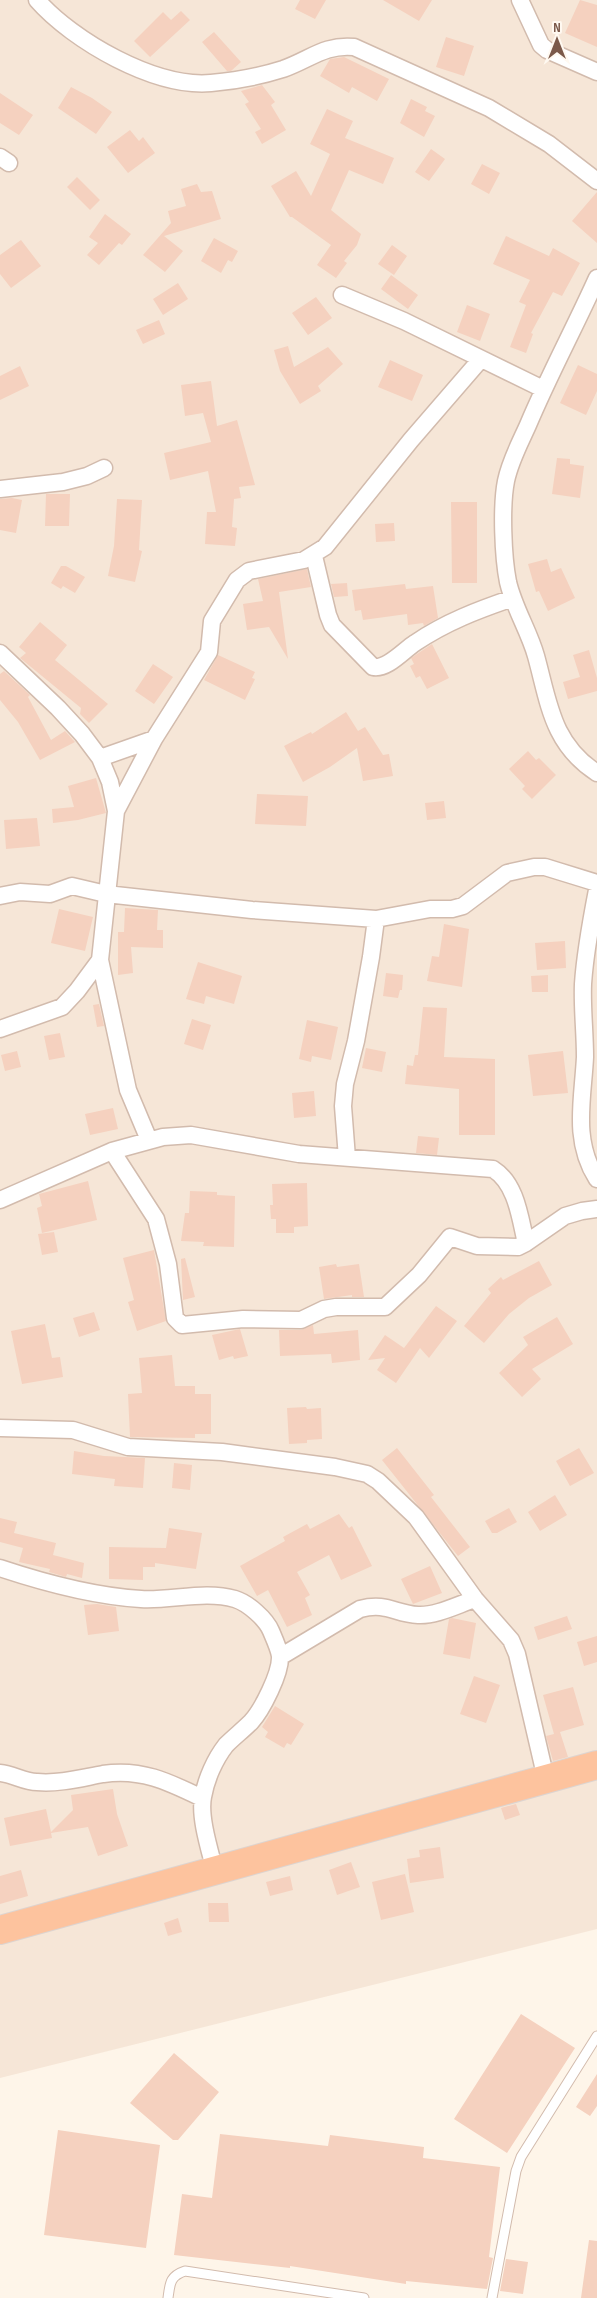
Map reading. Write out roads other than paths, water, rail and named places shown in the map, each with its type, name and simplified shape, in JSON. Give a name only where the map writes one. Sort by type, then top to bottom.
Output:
[{"type":"highway","points":[[0,1930],[597,1765]]},
{"type":"street","points":[[37,0],[48,13],[85,41],[144,71],[162,77],[210,83],[284,69],[337,46],[354,47],[489,108],[549,144],[597,181]]},
{"type":"street","points":[[520,0],[541,45],[547,50],[597,72]]},
{"type":"street","points":[[597,278],[543,389],[510,465],[504,502],[505,558],[508,582],[513,598],[533,642],[546,702],[562,739],[585,765],[597,773]]},
{"type":"street","points":[[342,296],[404,321],[543,389]]},
{"type":"street","points":[[116,811],[154,739],[210,652],[212,621],[237,580],[249,572],[314,556],[325,548],[412,440],[481,359]]},
{"type":"street","points":[[0,489],[63,482],[87,476],[104,468]]},
{"type":"street","points":[[314,556],[332,625],[373,667],[382,667],[415,643],[462,616],[513,598]]},
{"type":"street","points":[[1,657],[58,708],[82,734],[100,758],[110,782],[116,811],[100,960],[128,1090],[149,1140]]},
{"type":"street","points":[[100,758],[154,739]]},
{"type":"street","points":[[0,896],[20,892],[50,894],[72,886],[106,894],[252,910],[376,919],[430,909],[452,909],[463,906],[507,873],[534,867],[545,867],[597,883]]},
{"type":"street","points":[[597,890],[591,917],[584,984],[585,1056],[580,1135],[589,1166],[597,1178]]},
{"type":"street","points":[[347,1158],[343,1106],[345,1084],[356,1041],[372,957],[376,919]]},
{"type":"street","points":[[0,1030],[62,1007],[78,992],[100,960]]},
{"type":"street","points":[[0,1200],[112,1151],[149,1140],[191,1135],[223,1139],[286,1152],[493,1169],[498,1172],[514,1196],[526,1243]]},
{"type":"street","points":[[112,1151],[156,1219],[168,1264],[175,1318],[182,1325],[243,1319],[301,1320],[324,1309],[336,1307],[385,1307],[418,1275],[450,1237],[488,1248],[518,1247],[565,1216],[597,1209]]},
{"type":"street","points":[[0,1428],[73,1430],[128,1447],[222,1452],[367,1474],[378,1480],[416,1517],[474,1599],[511,1640],[517,1654],[546,1779]]},
{"type":"street","points":[[0,1568],[38,1581],[83,1591],[140,1599],[215,1596],[236,1599],[251,1608],[271,1629],[280,1657],[276,1674],[266,1697],[252,1720],[226,1745],[216,1760],[202,1798],[204,1818],[215,1871]]},
{"type":"street","points":[[280,1657],[360,1609],[383,1606],[420,1615],[474,1599]]},
{"type":"street","points":[[0,1773],[36,1782],[50,1782],[105,1774],[144,1774],[170,1782],[202,1798]]},
{"type":"lane","points":[[492,2298],[516,2171],[521,2157],[597,2036]]},
{"type":"lane","points":[[168,2298],[170,2279],[176,2274],[185,2271],[364,2298]]}]
